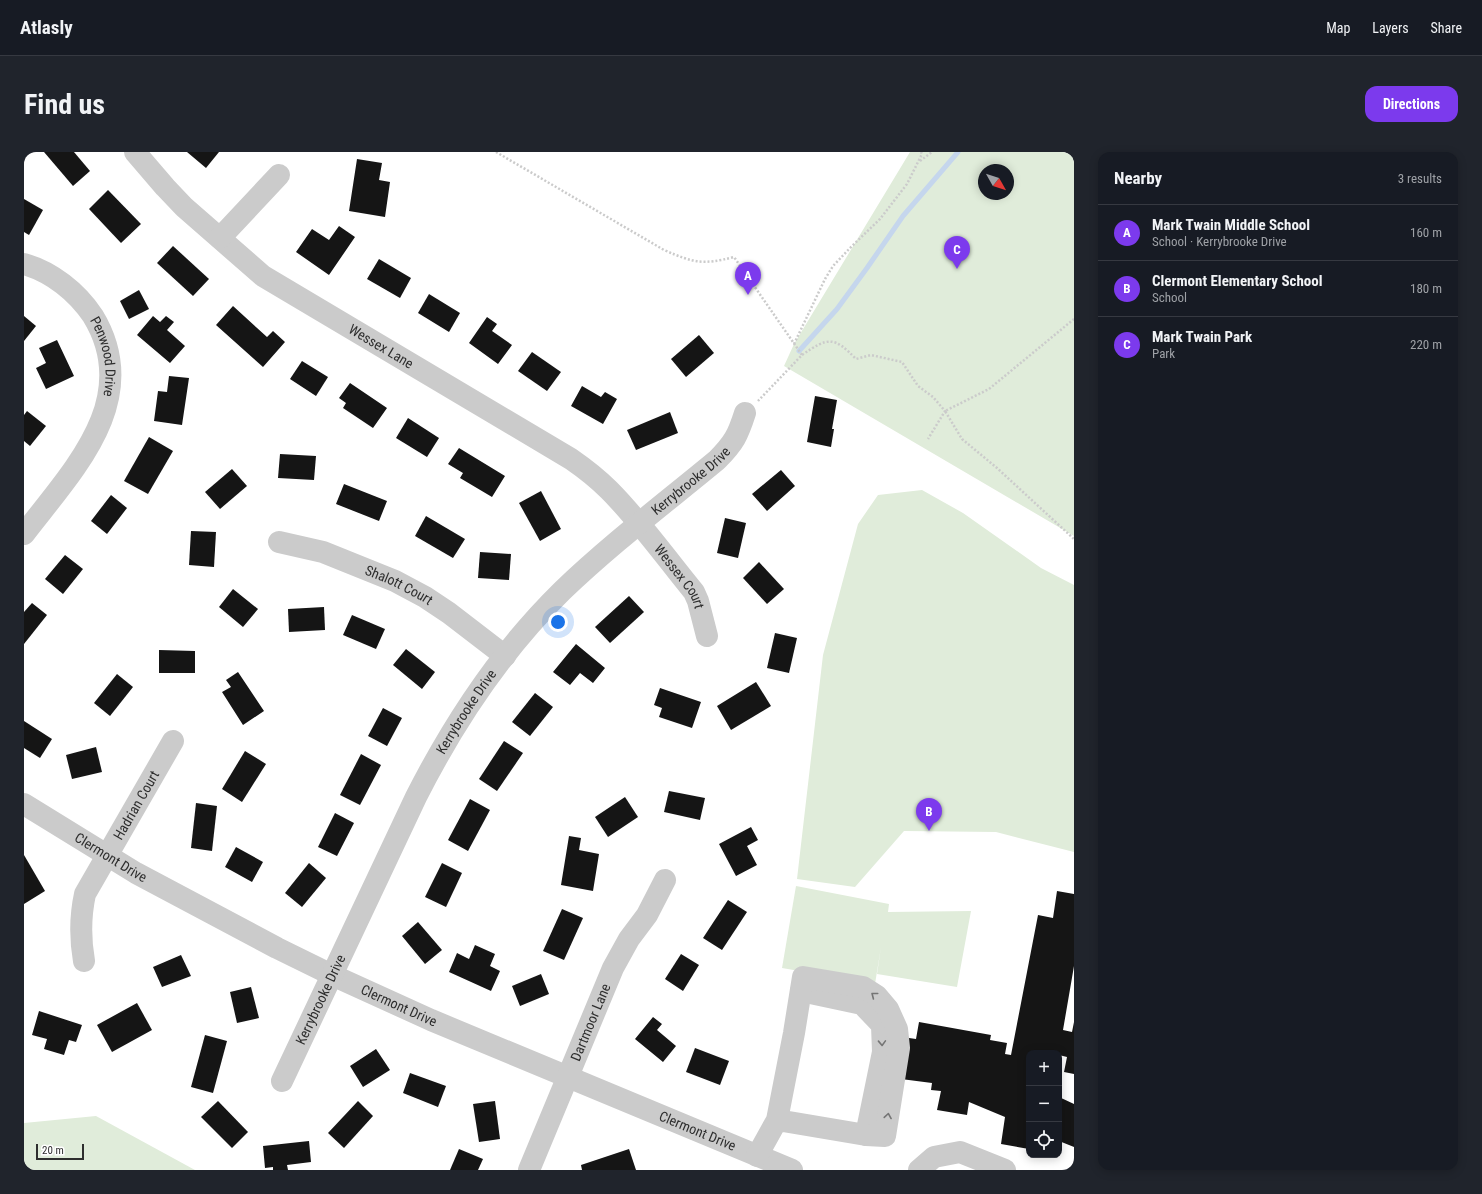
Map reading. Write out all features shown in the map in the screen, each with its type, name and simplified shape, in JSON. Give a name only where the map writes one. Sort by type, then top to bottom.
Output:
[{"type":"street","name":"Wessex Lane","points":[[135,152],[184,207],[263,276],[571,458],[609,489],[639,524]]},
{"type":"street","points":[[220,238],[279,175]]},
{"type":"street","name":"Penwood Drive","points":[[24,264],[44,272],[56,279],[76,295],[89,310],[98,325],[103,338],[109,361],[110,383],[109,397],[102,421],[82,457],[24,534]]},
{"type":"street","name":"Kerrybrooke Drive","points":[[282,1081],[416,797],[434,762],[469,703],[532,623],[562,591],[593,562],[717,460],[728,449],[738,435],[745,413]]},
{"type":"street","name":"Wessex Court","points":[[639,524],[694,592],[698,601],[707,636]]},
{"type":"street","name":"Shalott Court","points":[[279,542],[329,554],[396,581],[425,597],[449,613],[505,656]]},
{"type":"street","name":"Hadrian Court","points":[[84,961],[81,940],[82,910],[85,894],[106,855],[173,741]]},
{"type":"street","name":"Clermont Drive","points":[[24,804],[136,873],[277,948],[332,975],[431,1020],[792,1170]]},
{"type":"street","name":"Dartmoor Lane","points":[[529,1170],[619,955],[647,915],[665,880]]},
{"type":"street","points":[[757,1156],[777,1120],[802,984],[862,1004],[882,1025],[883,1052],[866,1135],[777,1120]]},
{"type":"street","points":[[919,1170],[934,1157],[960,1152],[1006,1170]]},
{"type":"path","points":[[496,152],[664,250],[685,259],[704,263],[734,257],[802,355]]},
{"type":"path","points":[[794,344],[825,279],[833,266],[880,219],[907,184],[919,161],[922,154],[921,152]]},
{"type":"path","points":[[919,161],[932,152]]},
{"type":"path","points":[[928,439],[945,411],[989,389],[1074,319]]},
{"type":"path","points":[[745,413],[767,393],[802,355],[819,343],[834,342],[846,348],[856,359],[871,355],[902,362],[918,386],[933,398],[945,411],[962,439],[1074,539]]},
{"type":"green space","points":[[910,152],[1074,152],[1074,536],[784,366],[794,344]]},
{"type":"green space","points":[[922,490],[963,513],[1041,568],[1074,585],[1074,852],[996,832],[904,831],[855,887],[797,879],[823,655],[858,524],[878,495]]},
{"type":"green space","points":[[796,886],[889,904],[888,912],[971,911],[957,987],[877,974],[881,947],[875,984],[782,968]]},
{"type":"green space","points":[[96,1116],[195,1170],[24,1170],[24,1123]]},
{"type":"building","points":[[44,152],[74,152],[90,171],[73,186]]},
{"type":"building","points":[[187,152],[219,152],[206,168]]},
{"type":"building","points":[[357,159],[382,163],[379,180],[390,182],[385,217],[349,211]]},
{"type":"building","points":[[108,190],[141,224],[121,243],[89,209]]},
{"type":"building","points":[[24,199],[43,210],[29,235],[24,232]]},
{"type":"building","points":[[339,226],[355,237],[329,275],[296,252],[312,229],[329,240]]},
{"type":"building","points":[[173,246],[209,279],[193,296],[157,263]]},
{"type":"building","points":[[379,259],[411,278],[400,298],[367,279]]},
{"type":"building","points":[[139,290],[149,309],[129,319],[120,301]]},
{"type":"building","points":[[429,294],[460,313],[449,332],[418,313]]},
{"type":"building","points":[[233,306],[267,337],[273,331],[285,342],[263,367],[216,325]]},
{"type":"building","points":[[24,316],[36,326],[24,341]]},
{"type":"building","points":[[153,316],[160,322],[166,316],[174,322],[167,330],[185,346],[170,363],[137,335]]},
{"type":"building","points":[[487,317],[497,324],[492,331],[512,345],[498,364],[469,343]]},
{"type":"building","points":[[699,335],[714,353],[686,377],[671,359]]},
{"type":"building","points":[[57,340],[74,376],[46,389],[36,368],[46,363],[39,348]]},
{"type":"building","points":[[532,352],[561,372],[547,391],[518,371]]},
{"type":"building","points":[[302,361],[328,377],[316,396],[290,379]]},
{"type":"building","points":[[169,376],[189,378],[182,425],[154,421],[158,391],[167,392]]},
{"type":"building","points":[[350,383],[387,408],[373,428],[343,408],[346,403],[339,398]]},
{"type":"building","points":[[582,386],[601,397],[605,392],[617,399],[603,424],[571,406]]},
{"type":"building","points":[[815,396],[837,400],[832,429],[834,429],[831,447],[807,442]]},
{"type":"building","points":[[27,411],[46,426],[30,446],[24,441],[24,415]]},
{"type":"building","points":[[670,412],[678,433],[636,450],[627,430]]},
{"type":"building","points":[[408,418],[439,438],[427,457],[396,438]]},
{"type":"building","points":[[149,437],[173,451],[148,494],[124,481]]},
{"type":"building","points":[[459,448],[505,476],[492,497],[460,478],[463,473],[448,464]]},
{"type":"building","points":[[280,454],[316,456],[314,480],[278,478]]},
{"type":"building","points":[[232,469],[247,486],[220,509],[205,492]]},
{"type":"building","points":[[781,470],[795,486],[767,511],[752,494]]},
{"type":"building","points":[[344,484],[387,501],[379,521],[336,504]]},
{"type":"building","points":[[541,491],[561,529],[540,541],[519,503]]},
{"type":"building","points":[[111,495],[127,508],[107,534],[91,521]]},
{"type":"building","points":[[426,516],[465,539],[453,558],[415,536]]},
{"type":"building","points":[[725,518],[746,523],[738,558],[717,553]]},
{"type":"building","points":[[191,531],[216,532],[214,567],[189,565]]},
{"type":"building","points":[[480,552],[511,554],[509,580],[478,578]]},
{"type":"building","points":[[65,555],[83,569],[63,594],[45,579]]},
{"type":"building","points":[[759,562],[784,589],[767,604],[743,578]]},
{"type":"building","points":[[233,589],[258,609],[243,627],[219,607]]},
{"type":"building","points":[[629,596],[644,612],[610,643],[595,627]]},
{"type":"building","points":[[32,603],[47,615],[24,644],[24,612]]},
{"type":"building","points":[[324,607],[325,630],[289,632],[288,609]]},
{"type":"building","points":[[352,615],[385,629],[376,649],[343,635]]},
{"type":"building","points":[[775,633],[797,638],[789,673],[767,668]]},
{"type":"building","points":[[576,644],[605,668],[593,683],[580,673],[570,685],[553,672]]},
{"type":"building","points":[[406,649],[435,672],[422,689],[393,665]]},
{"type":"building","points":[[159,650],[195,651],[195,673],[159,673]]},
{"type":"building","points":[[238,672],[264,711],[243,725],[222,692],[231,687],[226,680]]},
{"type":"building","points":[[117,674],[133,687],[110,716],[94,703]]},
{"type":"building","points":[[756,682],[771,706],[731,730],[717,706]]},
{"type":"building","points":[[660,688],[701,702],[692,728],[659,717],[662,708],[654,705]]},
{"type":"building","points":[[535,693],[553,707],[530,736],[512,722]]},
{"type":"building","points":[[383,708],[402,718],[387,746],[368,736]]},
{"type":"building","points":[[24,721],[52,739],[40,758],[24,748]]},
{"type":"building","points":[[504,741],[523,753],[497,791],[479,779]]},
{"type":"building","points":[[96,747],[102,772],[72,779],[66,755]]},
{"type":"building","points":[[245,751],[266,764],[242,802],[222,789]]},
{"type":"building","points":[[361,754],[381,765],[360,805],[340,795]]},
{"type":"building","points":[[669,791],[705,798],[700,820],[664,812]]},
{"type":"building","points":[[625,797],[638,817],[608,837],[595,817]]},
{"type":"building","points":[[470,799],[490,810],[468,851],[448,840]]},
{"type":"building","points":[[196,803],[217,806],[212,851],[191,848]]},
{"type":"building","points":[[335,813],[354,823],[337,856],[318,847]]},
{"type":"building","points":[[751,827],[758,840],[747,846],[757,865],[736,876],[719,844]]},
{"type":"building","points":[[569,836],[581,838],[579,850],[599,854],[593,891],[561,885]]},
{"type":"building","points":[[236,847],[263,862],[252,882],[225,867]]},
{"type":"building","points":[[24,855],[45,891],[24,904]]},
{"type":"building","points":[[309,863],[326,878],[302,907],[285,893]]},
{"type":"building","points":[[442,863],[462,873],[446,907],[425,897]]},
{"type":"building","points":[[1057,891],[1074,894],[1074,966],[1063,1030],[1072,1032],[1074,1022],[1074,1074],[1064,1072],[1067,1057],[1062,1056],[1062,1050],[1026,1050],[1026,1148],[1001,1144],[1005,1117],[969,1102],[967,1115],[937,1110],[941,1091],[931,1090],[932,1083],[901,1079],[909,1038],[916,1039],[919,1022],[991,1035],[990,1040],[1007,1043],[1005,1054],[1011,1055],[1038,915],[1053,918]]},
{"type":"building","points":[[728,900],[747,912],[722,950],[703,938]]},
{"type":"building","points":[[562,909],[583,918],[564,960],[543,951]]},
{"type":"building","points":[[418,922],[442,950],[425,964],[402,936]]},
{"type":"building","points":[[475,945],[495,954],[490,966],[500,971],[491,991],[449,972],[457,953],[469,959]]},
{"type":"building","points":[[681,954],[699,965],[683,991],[665,979]]},
{"type":"building","points":[[181,955],[191,976],[162,987],[153,967]]},
{"type":"building","points":[[541,974],[549,994],[520,1006],[512,986]]},
{"type":"building","points":[[251,987],[259,1018],[237,1023],[230,992]]},
{"type":"building","points":[[137,1003],[152,1030],[112,1052],[97,1025]]},
{"type":"building","points":[[39,1011],[82,1025],[76,1042],[69,1040],[64,1055],[44,1049],[47,1039],[32,1035]]},
{"type":"building","points":[[653,1017],[662,1024],[657,1030],[676,1046],[663,1062],[635,1039]]},
{"type":"building","points":[[205,1035],[227,1041],[213,1093],[191,1087]]},
{"type":"building","points":[[695,1048],[729,1061],[720,1085],[686,1072]]},
{"type":"building","points":[[376,1049],[390,1070],[363,1087],[350,1066]]},
{"type":"building","points":[[410,1073],[446,1086],[438,1107],[403,1093]]},
{"type":"building","points":[[1062,1098],[1074,1104],[1074,1147],[1062,1142]]},
{"type":"building","points":[[218,1101],[248,1132],[232,1148],[201,1117]]},
{"type":"building","points":[[358,1101],[373,1116],[344,1148],[328,1133]]},
{"type":"building","points":[[495,1101],[500,1139],[479,1142],[473,1104]]},
{"type":"building","points":[[309,1141],[311,1162],[287,1165],[288,1170],[273,1170],[273,1167],[265,1168],[263,1146]]},
{"type":"building","points":[[459,1149],[483,1159],[478,1170],[450,1170]]},
{"type":"building","points":[[629,1149],[636,1170],[582,1170],[581,1165]]},
{"type":"waterway","points":[[799,351],[837,309],[903,216],[958,152]]},
{"type":"place","name":"Mark Twain Park","points":[[957,269]]},
{"type":"place","name":"Mark Twain Middle School","points":[[748,295]]},
{"type":"place","name":"Clermont Elementary School","points":[[929,831]]}]
